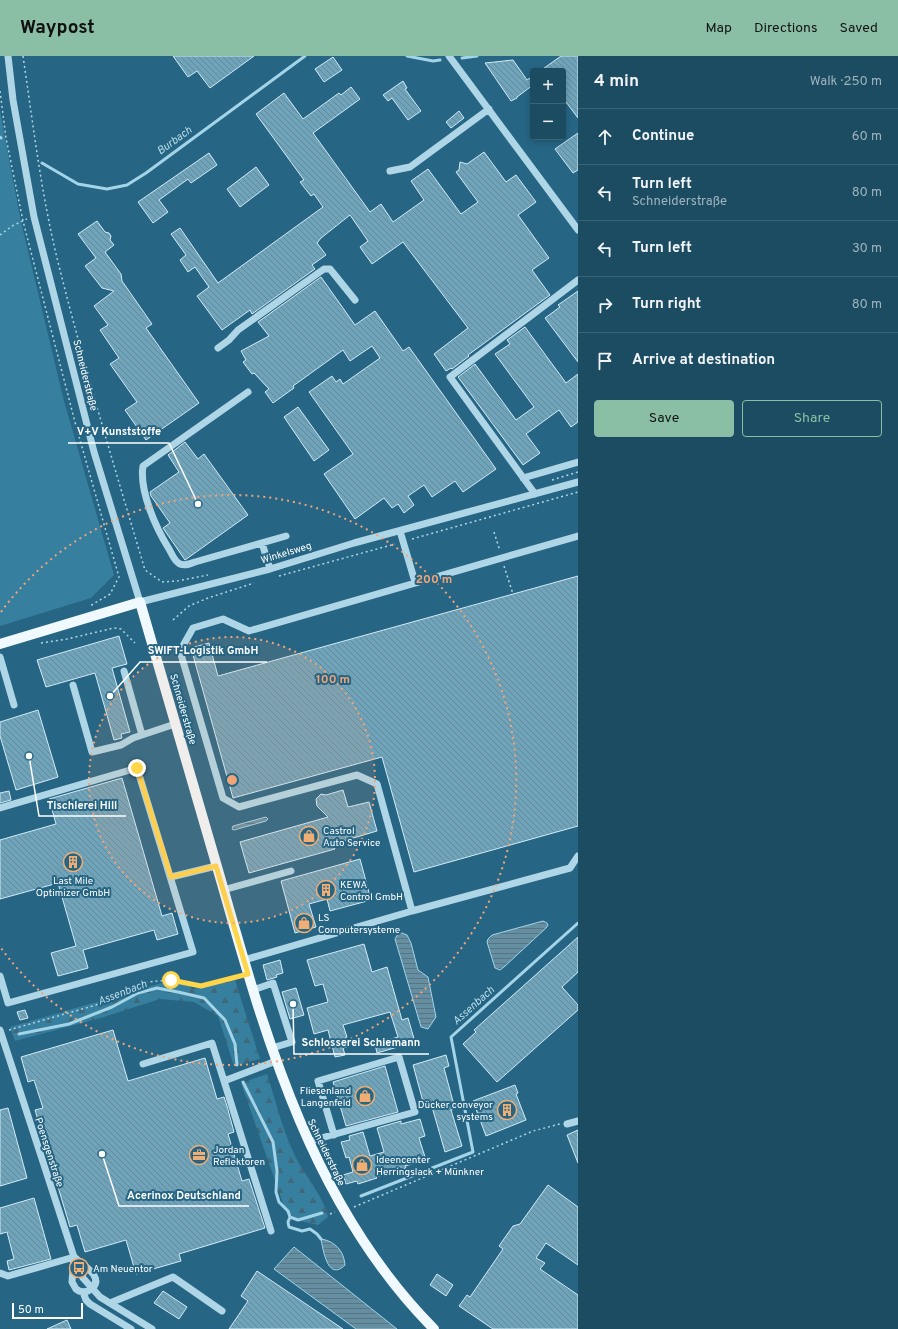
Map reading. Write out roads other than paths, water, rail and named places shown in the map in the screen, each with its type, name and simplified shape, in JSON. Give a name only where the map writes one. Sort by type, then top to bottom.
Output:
[{"type":"main road","name":"Winkelsweg","points":[[0,644],[140,602]]},
{"type":"main road","name":"Schneiderstraße","points":[[140,602],[248,974],[284,1084],[318,1164],[342,1208],[374,1258],[408,1301],[434,1329]]},
{"type":"street","name":"Schneiderstraße","points":[[8,56],[13,100],[34,217],[94,452],[140,602]]},
{"type":"street","points":[[449,56],[578,230]]},
{"type":"street","points":[[390,171],[410,167],[489,109]]},
{"type":"street","points":[[218,348],[229,340],[238,330],[324,269],[330,268],[355,300]]},
{"type":"street","points":[[534,494],[450,377],[578,280]]},
{"type":"street","points":[[248,392],[143,466],[146,497],[158,531],[175,560],[180,564],[185,565],[286,536]]},
{"type":"street","points":[[523,478],[578,462]]},
{"type":"street","name":"Winkelsweg","points":[[140,602],[270,569],[400,531],[578,482]]},
{"type":"street","points":[[400,531],[415,582]]},
{"type":"street","points":[[412,911],[377,784],[357,775],[239,807],[224,798],[180,651],[193,628],[223,619],[249,631],[578,536]]},
{"type":"street","points":[[262,543],[270,569]]},
{"type":"street","points":[[0,657],[14,705]]},
{"type":"street","points":[[124,671],[142,735]]},
{"type":"street","points":[[73,686],[92,752],[120,745],[142,735],[175,724]]},
{"type":"street","points":[[0,808],[137,768],[193,952],[8,1003],[0,976]]},
{"type":"street","points":[[244,960],[412,911],[570,868],[578,856]]},
{"type":"street","points":[[171,877],[216,866]]},
{"type":"street","points":[[223,890],[291,871]]},
{"type":"street","points":[[253,990],[273,983],[292,1042],[272,1048]]},
{"type":"street","name":"Poensgenstraße","points":[[1,1031],[74,1258],[83,1278],[100,1297],[152,1329]]},
{"type":"street","points":[[143,1064],[212,1043],[271,1231]]},
{"type":"street","points":[[308,1142],[334,1135],[415,1112],[399,1057],[318,1080],[334,1135]]},
{"type":"street","points":[[224,1081],[276,1061]]},
{"type":"street","points":[[568,1124],[578,1120]]},
{"type":"street","points":[[0,1273],[8,1276],[74,1258]]},
{"type":"street","points":[[74,1258],[94,1273],[96,1281],[92,1289],[83,1292],[76,1289],[72,1282],[74,1258]]},
{"type":"street","points":[[110,1303],[173,1277],[222,1311]]},
{"type":"street","points":[[83,1292],[86,1300],[90,1304],[131,1329]]},
{"type":"waterway","name":"Burbach","points":[[42,163],[78,184],[107,189],[127,185],[146,173],[305,56]]},
{"type":"waterway","name":"Burbach","points":[[407,56],[433,61],[440,60]]},
{"type":"waterway","name":"Burbach","points":[[462,58],[477,56]]},
{"type":"waterway","name":"Assenbach","points":[[361,1196],[473,1152],[451,1037],[578,923]]},
{"type":"waterway","name":"Assenbach","points":[[19,1034],[69,1024],[112,1007],[138,993],[157,988],[204,998],[225,1020],[235,1044],[237,1065]]},
{"type":"waterway","name":"Assenbach","points":[[243,1082],[273,1142],[277,1171],[276,1192],[279,1202],[288,1211],[290,1217],[298,1220],[322,1213]]},
{"type":"waterway","points":[[290,1217],[288,1222],[289,1227],[302,1231],[310,1229],[321,1239]]},
{"type":"place","name":"V+V Kunststoffe","points":[[198,504]]},
{"type":"place","name":"SWIFT-Logistik GmbH","points":[[110,696]]},
{"type":"place","name":"Tischlerei Hill","points":[[29,756]]},
{"type":"place","name":"Castrol Auto Service","points":[[309,836]]},
{"type":"place","name":"Last Mile Optimizer GmbH","points":[[73,862]]},
{"type":"place","name":"KEWA Control GmbH","points":[[326,890]]},
{"type":"place","name":"LS Computersysteme","points":[[304,923]]},
{"type":"place","name":"Schlosserei Schiemann","points":[[293,1004]]},
{"type":"place","name":"Fliesenland Langenfeld","points":[[365,1096]]},
{"type":"place","name":"Dücker conveyor systems","points":[[507,1110]]},
{"type":"place","name":"Acerinox Deutschland","points":[[102,1154]]},
{"type":"place","name":"Jordan Reflektoren","points":[[199,1155]]},
{"type":"place","name":"Ideencenter Herringslack + Münkner","points":[[362,1165]]},
{"type":"place","name":"Am Neuentor","points":[[79,1268]]}]
